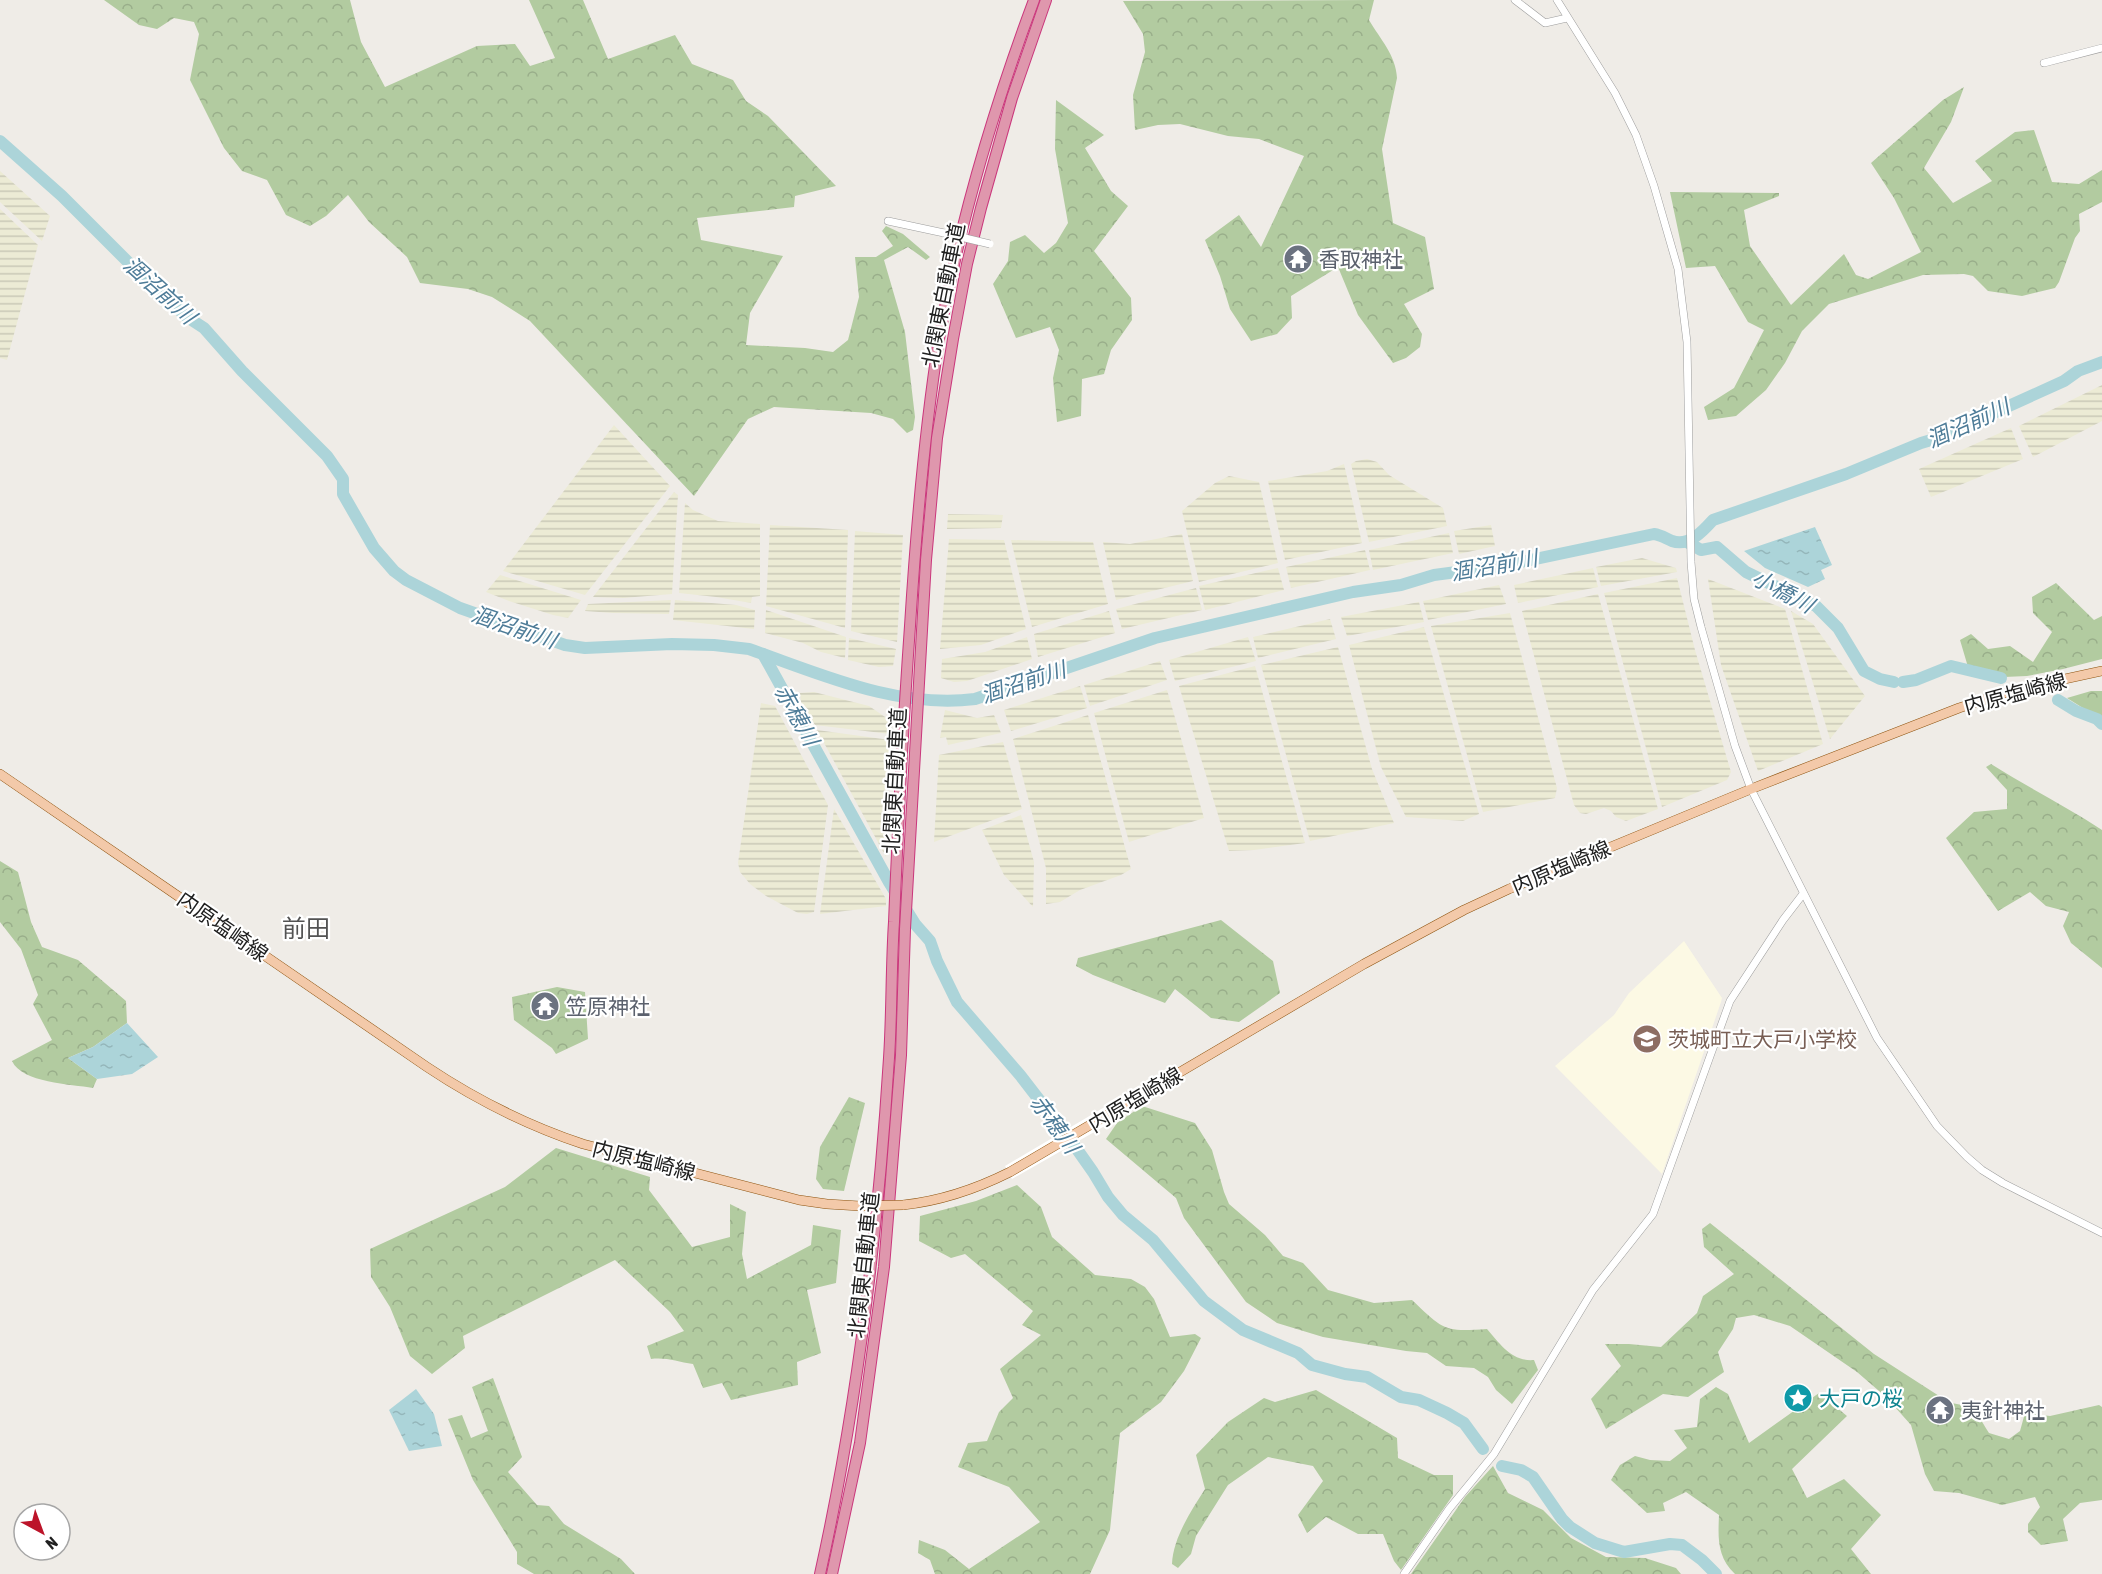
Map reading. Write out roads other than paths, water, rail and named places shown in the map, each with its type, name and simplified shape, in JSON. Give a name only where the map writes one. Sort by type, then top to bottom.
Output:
[{"type":"highway","name":"北関東自動車道","points":[[820,1574],[847,1440],[872,1264],[889,1054],[893,926],[905,702],[919,494],[940,336],[955,260],[983,152],[1034,0]]},
{"type":"highway","name":"北関東自動車道","points":[[832,1574],[860,1443],[884,1266],[901,1055],[905,929],[931,495],[946,379],[967,264],[994,156],[1029,45],[1046,0]]},
{"type":"main road","name":"内原塩崎線","points":[[0,774],[427,1067],[499,1111],[550,1133],[584,1144],[799,1200],[860,1206],[903,1205],[926,1202],[963,1192],[1010,1172],[1354,969],[1464,910],[1558,867],[1899,730],[1994,696],[2102,671]]},
{"type":"street","points":[[1515,0],[1545,23],[1567,18]]},
{"type":"street","points":[[1557,0],[1615,93],[1636,135],[1654,186],[1678,269],[1688,342],[1691,557],[1694,599],[1735,746],[1750,789],[1877,1038],[1949,1140],[1982,1170],[2003,1183],[2102,1233]]},
{"type":"street","points":[[2044,63],[2102,48]]},
{"type":"street","points":[[888,221],[990,244]]},
{"type":"street","points":[[1404,1574],[1449,1509],[1494,1454],[1593,1290],[1653,1214],[1730,1001],[1783,920],[1803,894]]},
{"type":"water","points":[[1815,527],[1832,565],[1821,570],[1825,579],[1808,587],[1765,568],[1744,551]]},
{"type":"water","points":[[127,1023],[158,1057],[132,1074],[97,1079],[68,1058],[93,1047]]},
{"type":"water","points":[[416,1389],[434,1414],[442,1446],[409,1451],[389,1410]]},
{"type":"waterway","name":"涸沼前川","points":[[0,141],[62,196],[184,315],[204,328],[242,371],[327,456],[343,479],[343,494],[374,548],[394,571],[406,580],[460,608],[565,645],[585,648],[672,644],[749,649],[860,687],[917,699],[946,701],[975,699],[1155,638],[1353,592],[1401,585],[1434,575],[1502,566],[1654,534],[1672,541],[1684,542],[1695,537],[1713,520],[1846,474],[1938,438],[2064,381],[2078,371],[2102,362]]},
{"type":"waterway","name":"小橋川","points":[[1687,542],[1701,550],[1717,547],[1746,572],[1816,606],[1838,628],[1864,671],[1880,679],[1894,682]]},
{"type":"waterway","name":"赤穂川","points":[[763,654],[889,882],[915,924],[930,941],[957,1002],[1020,1075],[1074,1145],[1108,1197],[1123,1215],[1153,1240],[1204,1301],[1243,1330],[1298,1353],[1312,1365],[1367,1377],[1401,1397],[1419,1400],[1447,1413],[1464,1423],[1483,1449]]},
{"type":"waterway","name":"小橋川","points":[[1903,682],[1916,680],[1951,666],[2001,678]]},
{"type":"waterway","name":"小橋川","points":[[2058,700],[2076,711],[2097,719],[2102,724]]},
{"type":"waterway","name":"赤穂川","points":[[1502,1466],[1521,1470],[1533,1477],[1562,1519],[1595,1543],[1624,1552],[1670,1544],[1682,1545],[1716,1574]]},
{"type":"place","name":"香取神社","points":[[1298,259]]},
{"type":"place","name":"笠原神社","points":[[545,1006]]},
{"type":"place","name":"茨城町立大戸小学校","points":[[1647,1039]]},
{"type":"place","name":"大戸の桜","points":[[1798,1398]]},
{"type":"place","name":"夷針神社","points":[[1940,1410]]},
{"type":"district","name":"前田","points":[[306,928]]}]
